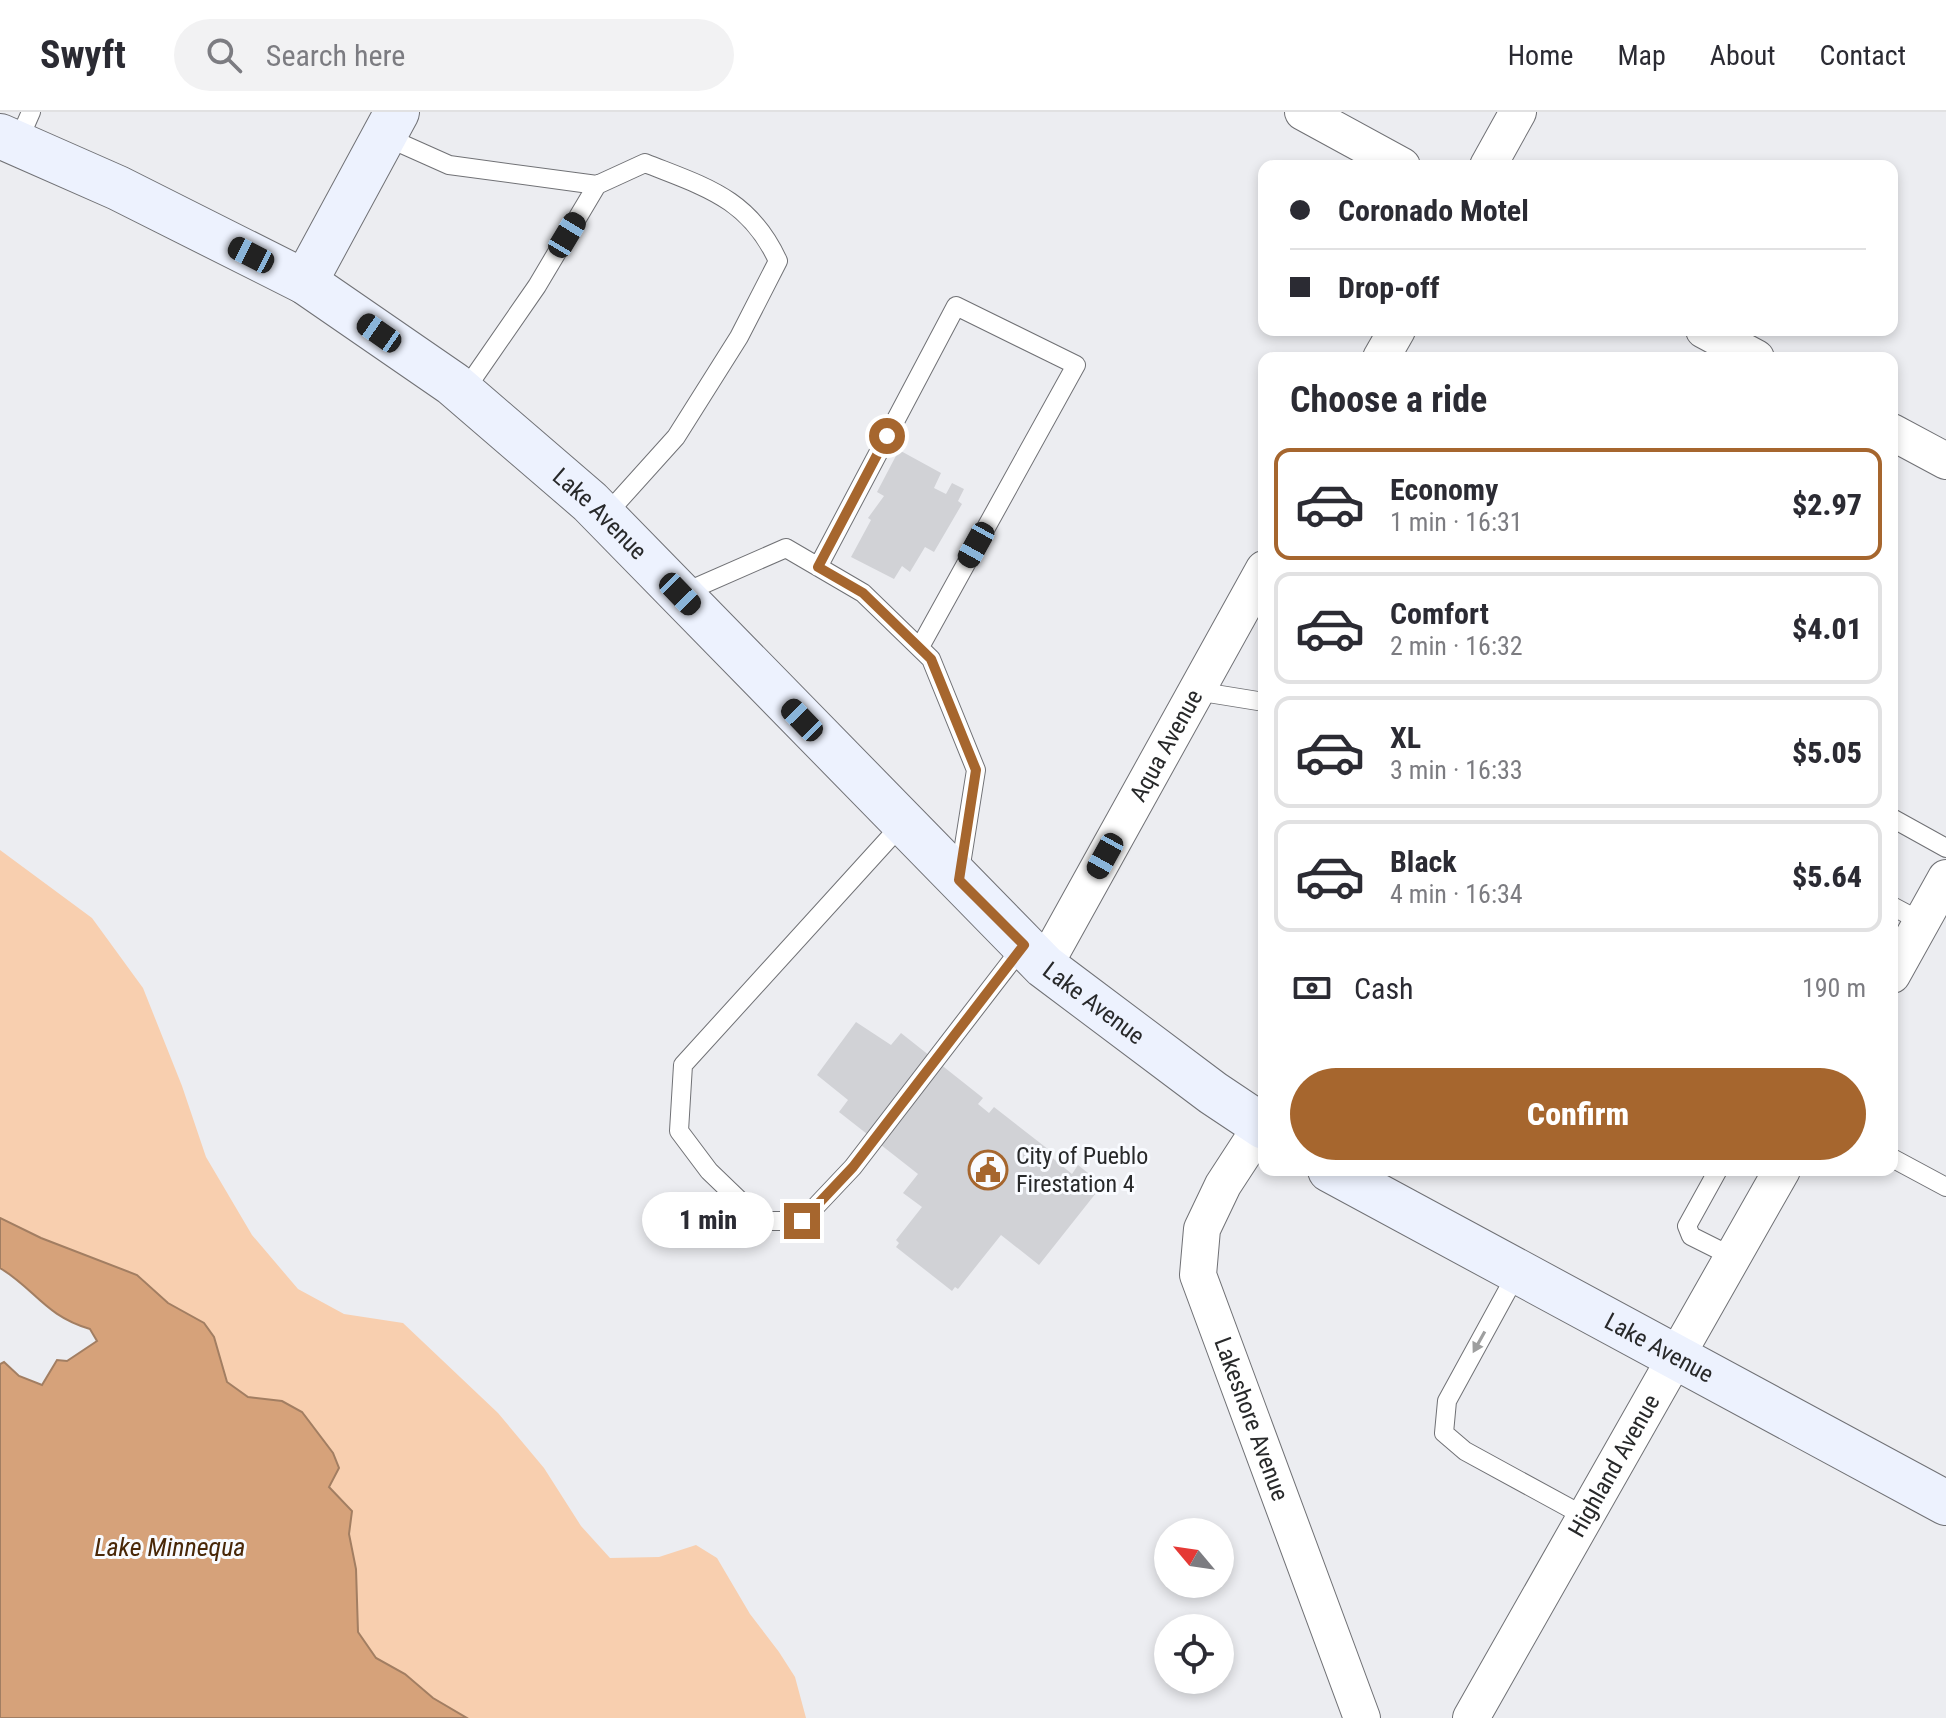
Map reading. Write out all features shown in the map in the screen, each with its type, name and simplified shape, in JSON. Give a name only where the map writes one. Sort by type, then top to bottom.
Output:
[{"type":"main road","points":[[305,282],[390,124]]},
{"type":"main road","name":"Lake Avenue","points":[[16,131],[118,188],[305,282],[463,393],[604,517],[1034,956],[1213,1093],[1258,1123]]},
{"type":"main road","name":"Lake Avenue","points":[[1350,1176],[1517,1273],[1946,1503]]},
{"type":"street","points":[[1303,112],[1391,160]]},
{"type":"street","points":[[1491,160],[1518,112]]},
{"type":"street","points":[[1715,336],[1745,352]]},
{"type":"street","points":[[1898,435],[1946,461]]},
{"type":"street","name":"Aqua Avenue","points":[[1034,956],[1196,691],[1258,580]]},
{"type":"street","points":[[1898,963],[1929,899]]},
{"type":"street","name":"Lakeshore Avenue","points":[[1258,1133],[1223,1185],[1202,1229],[1198,1275],[1362,1718]]},
{"type":"street","name":"Highland Avenue","points":[[1471,1718],[1779,1176]]},
{"type":"lane","points":[[390,124],[449,165],[597,185],[645,163],[721,193],[765,233],[778,261],[739,337],[676,437],[604,517]]},
{"type":"lane","points":[[463,393],[537,286],[597,185]]},
{"type":"lane","points":[[818,567],[956,306],[1076,365],[920,647]]},
{"type":"lane","points":[[680,594],[786,548],[863,593],[920,647],[931,659],[976,770],[959,880]]},
{"type":"lane","points":[[1196,691],[1258,701]]},
{"type":"lane","points":[[1898,821],[1946,848]]},
{"type":"lane","points":[[903,823],[683,1065],[679,1131],[709,1171],[761,1221],[802,1221],[853,1167],[1034,956]]},
{"type":"lane","points":[[1898,1161],[1946,1187]]},
{"type":"lane","points":[[1715,1176],[1687,1226],[1691,1236],[1733,1257]]},
{"type":"lane","points":[[1517,1273],[1447,1401],[1444,1433],[1465,1451],[1586,1517]]},
{"type":"shaded area","points":[[0,850],[92,918],[143,988],[206,1157],[252,1235],[298,1289],[344,1314],[403,1323],[498,1413],[544,1468],[581,1526],[610,1558],[659,1557],[696,1545],[717,1558],[750,1614],[795,1677],[806,1718],[467,1718],[433,1698],[405,1674],[376,1658],[358,1632],[356,1569],[349,1534],[352,1511],[329,1487],[339,1468],[333,1453],[302,1412],[282,1401],[248,1397],[227,1382],[214,1337],[204,1323],[168,1303],[137,1275],[41,1238],[0,1218]]},
{"type":"water","name":"Lake Minnequa","points":[[0,1218],[41,1238],[137,1275],[168,1303],[204,1323],[214,1337],[227,1382],[248,1397],[282,1401],[302,1412],[333,1453],[339,1468],[329,1487],[352,1511],[349,1534],[356,1569],[358,1632],[376,1658],[405,1674],[433,1698],[467,1718],[0,1718],[0,1364],[4,1362],[19,1376],[42,1385],[57,1360],[67,1361],[97,1341],[90,1329],[51,1310],[0,1268]]},
{"type":"building","points":[[899,450],[941,473],[934,488],[946,494],[952,483],[964,489],[958,501],[962,504],[934,552],[925,547],[910,572],[902,566],[894,579],[851,557],[871,520],[868,518],[884,496],[877,492]]},
{"type":"building","points":[[856,1022],[891,1045],[901,1033],[983,1098],[978,1104],[989,1113],[994,1107],[1053,1153],[1050,1156],[1072,1174],[1078,1165],[1098,1181],[1093,1187],[1096,1193],[1039,1265],[1001,1235],[958,1289],[955,1287],[952,1291],[896,1247],[899,1243],[896,1240],[922,1207],[903,1193],[918,1174],[839,1112],[848,1100],[817,1075]]},
{"type":"place","name":"City of Pueblo Firestation 4","points":[[988,1170]]},
{"type":"route","points":[[802,1221],[853,1167],[1024,945],[959,880],[976,770],[931,659],[863,593],[818,567],[887,436]]}]
